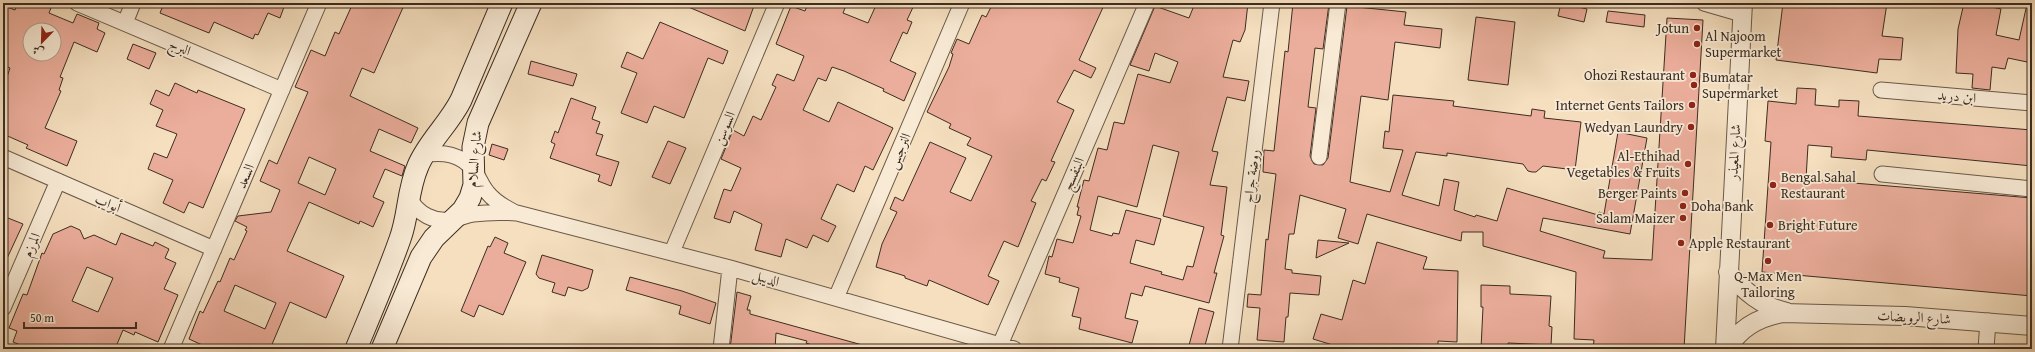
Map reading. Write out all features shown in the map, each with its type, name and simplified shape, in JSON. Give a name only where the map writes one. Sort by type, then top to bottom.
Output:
[{"type":"main road","name":"شارع السلام","points":[[356,349],[401,238],[408,196],[414,175],[424,155],[447,124],[461,100],[502,3]]},
{"type":"main road","name":"شارع السلام","points":[[382,349],[421,257],[434,238],[454,219],[470,198],[474,185],[475,172],[472,159],[478,123],[531,3]]},
{"type":"street","name":"البرج","points":[[77,3],[282,90]]},
{"type":"street","points":[[125,23],[133,3]]},
{"type":"street","name":"السعد","points":[[171,349],[319,3]]},
{"type":"street","name":"السوسن","points":[[672,252],[777,3]]},
{"type":"street","name":"النرجس","points":[[836,298],[962,3]]},
{"type":"street","name":"البنفسج","points":[[1007,347],[1147,3]]},
{"type":"street","name":"روضة جراح","points":[[1230,349],[1272,3]]},
{"type":"street","points":[[1319,157],[1338,3]]},
{"type":"street","points":[[1704,3],[1742,8]]},
{"type":"street","name":"شارع المعيذر","points":[[1726,349],[1728,272],[1742,8]]},
{"type":"street","name":"ابن دريد","points":[[1881,90],[2032,103]]},
{"type":"street","name":"الديبل","points":[[424,155],[439,153],[454,156],[469,165],[491,197],[506,208],[517,213],[672,252],[1007,347]]},
{"type":"street","name":"أبواب","points":[[3,157],[214,249]]},
{"type":"street","points":[[1882,174],[2032,189]]},
{"type":"street","name":"المرزم","points":[[3,308],[58,181]]},
{"type":"street","name":"الديبل","points":[[408,196],[416,208],[428,217],[441,220],[454,219],[484,212],[517,213]]},
{"type":"street","points":[[721,349],[730,268]]},
{"type":"street","name":"شارع الرويضات","points":[[1728,272],[1757,300],[1769,306],[1796,313]]},
{"type":"street","name":"شارع الرويضات","points":[[1726,349],[1738,334],[1758,320],[1770,316],[1796,313],[1905,316],[1988,321],[2032,326]]},
{"type":"street","points":[[1986,349],[1988,321]]},
{"type":"building","points":[[18,3],[53,3],[49,13],[73,23],[77,14],[99,23],[97,29],[105,33],[97,52],[74,42],[60,77],[63,78],[59,90],[61,91],[45,128],[77,141],[67,166],[26,148],[28,145],[3,134],[3,89],[10,68],[3,65],[3,17],[7,7],[15,10]]},
{"type":"building","points":[[164,3],[276,3],[284,7],[280,18],[268,13],[258,35],[255,34],[253,39],[214,22],[209,33],[160,13]]},
{"type":"building","points":[[353,3],[405,3],[374,73],[362,68],[350,96],[418,128],[411,143],[379,129],[370,151],[405,166],[402,176],[385,169],[373,197],[384,202],[373,227],[360,221],[359,224],[309,202],[287,251],[344,276],[326,318],[290,302],[270,349],[211,349],[189,339],[200,311],[203,313],[218,281],[220,282],[230,258],[234,260],[247,231],[245,230],[247,227],[235,221],[238,216],[271,212],[280,190],[260,181],[269,160],[277,164],[308,92],[295,87],[311,50],[325,56],[335,32],[339,34]],"holes":[[[309,157],[336,169],[325,195],[298,183]],[[235,285],[276,303],[265,329],[224,311]]]},
{"type":"building","points":[[679,3],[755,3],[745,31]]},
{"type":"building","points":[[808,3],[847,3],[843,13],[868,23],[877,3],[915,3],[907,20],[912,22],[907,34],[903,32],[890,61],[916,73],[904,101],[883,91],[884,89],[832,67],[826,81],[818,78],[803,110],[829,122],[838,102],[893,128],[873,170],[865,166],[854,192],[837,184],[821,219],[836,226],[828,242],[813,235],[807,248],[786,239],[781,257],[755,250],[762,224],[734,211],[730,223],[714,218],[724,189],[731,191],[741,168],[721,159],[733,130],[744,136],[753,116],[761,120],[776,87],[772,85],[777,74],[794,81],[804,56],[776,44],[791,6],[805,11]]},
{"type":"building","points":[[993,3],[1105,3],[1079,60],[1096,68],[1091,78],[1074,70],[1057,102],[1074,110],[1051,161],[1055,162],[1046,181],[1042,179],[1031,201],[1036,203],[1018,247],[1004,241],[988,276],[999,281],[988,305],[929,280],[927,286],[905,278],[905,276],[876,267],[882,244],[897,212],[890,209],[895,197],[903,201],[930,142],[966,158],[950,192],[971,201],[992,156],[967,145],[971,138],[949,128],[951,124],[927,112],[949,67],[953,54],[951,53],[957,39],[969,44],[982,15],[986,17]]},
{"type":"building","points":[[1195,3],[1248,3],[1245,30],[1240,42],[1233,40],[1223,77],[1249,81],[1245,101],[1227,97],[1212,151],[1218,152],[1210,185],[1227,187],[1221,235],[1224,236],[1214,273],[1217,273],[1209,303],[1145,286],[1142,296],[1131,293],[1125,318],[1138,321],[1132,343],[1079,329],[1081,318],[1072,316],[1079,288],[1059,282],[1060,278],[1045,274],[1049,256],[1052,257],[1057,239],[1073,243],[1081,216],[1077,215],[1079,207],[1077,207],[1084,180],[1089,181],[1098,148],[1107,150],[1114,122],[1124,124],[1138,74],[1170,83],[1178,62],[1155,53],[1149,71],[1130,65],[1155,6],[1189,18]],"holes":[[[1153,145],[1179,152],[1163,216],[1204,227],[1193,267],[1187,266],[1183,280],[1161,274],[1162,272],[1130,263],[1136,240],[1154,245],[1161,219],[1126,210],[1119,234],[1113,233],[1112,236],[1090,230],[1098,196],[1137,207]]]},
{"type":"building","points":[[1293,3],[1329,4],[1323,49],[1315,48],[1308,107],[1316,108],[1310,156],[1314,164],[1323,165],[1328,158],[1347,6],[1406,12],[1404,25],[1442,29],[1440,48],[1395,42],[1388,100],[1361,96],[1350,182],[1390,192],[1403,150],[1383,148],[1385,131],[1389,132],[1393,95],[1454,101],[1453,106],[1531,116],[1532,109],[1545,111],[1544,118],[1581,122],[1575,170],[1543,166],[1536,172],[1532,172],[1528,171],[1523,164],[1447,153],[1447,156],[1416,152],[1402,195],[1439,206],[1444,179],[1459,182],[1454,210],[1475,217],[1476,215],[1497,221],[1507,188],[1598,215],[1599,212],[1604,214],[1618,132],[1647,138],[1630,234],[1543,218],[1540,231],[1605,251],[1603,258],[1652,260],[1667,18],[1703,20],[1684,349],[1593,349],[1594,340],[1574,339],[1576,272],[1483,246],[1483,232],[1462,232],[1461,241],[1367,214],[1358,244],[1338,238],[1346,209],[1300,195],[1294,234],[1289,234],[1285,269],[1292,270],[1292,273],[1321,276],[1319,295],[1290,293],[1284,342],[1257,340],[1260,308],[1247,307],[1248,294],[1261,295],[1266,239],[1268,240],[1276,174],[1263,172],[1264,150],[1274,151],[1285,51],[1288,52]]},
{"type":"building","points":[[1561,3],[1587,9],[1584,22],[1558,16]]},
{"type":"building","points":[[1783,3],[1887,3],[1882,36],[1903,38],[1901,60],[1879,59],[1877,73],[1776,60]]},
{"type":"building","points":[[1964,3],[1973,3],[2001,9],[1996,35],[2019,40],[2027,4],[2032,4],[2032,63],[2008,58],[2005,69],[1992,67],[1990,90],[1972,88],[1973,74],[1956,73],[1958,29]]},
{"type":"building","points":[[1608,11],[1645,15],[1644,27],[1606,22]]},
{"type":"building","points":[[1476,17],[1515,22],[1508,85],[1468,80]]},
{"type":"building","points":[[660,22],[728,51],[723,64],[708,58],[684,118],[654,106],[647,123],[621,113],[637,73],[621,67],[627,52],[643,59]]},
{"type":"building","points":[[133,44],[156,53],[149,69],[127,59]]},
{"type":"building","points":[[531,61],[577,74],[573,86],[528,74]]},
{"type":"building","points":[[175,83],[197,93],[198,90],[245,109],[203,208],[189,202],[184,213],[163,203],[173,180],[148,169],[154,153],[167,158],[177,134],[156,126],[163,110],[150,104],[156,90],[169,96]]},
{"type":"building","points":[[1797,88],[1816,89],[1815,105],[1839,107],[1839,100],[1859,101],[1858,116],[2032,130],[2032,166],[1867,150],[1866,160],[1831,157],[1832,147],[1808,145],[1806,179],[2032,198],[2032,296],[1762,272],[1771,142],[1765,141],[1768,101],[1796,104]]},
{"type":"building","points":[[571,98],[596,107],[592,119],[600,122],[596,133],[603,135],[596,155],[619,162],[611,186],[598,181],[600,175],[550,158],[555,144],[551,142],[555,131],[558,133]]},
{"type":"building","points":[[668,141],[686,148],[670,184],[652,177]]},
{"type":"building","points":[[492,144],[508,149],[504,160],[489,155]]},
{"type":"building","points":[[3,216],[23,224],[3,267]]},
{"type":"building","points":[[71,226],[80,230],[84,239],[94,235],[116,245],[121,233],[153,246],[155,242],[169,249],[165,258],[176,263],[164,289],[178,295],[158,342],[135,332],[134,335],[123,330],[115,349],[30,349],[13,342],[17,331],[9,328],[23,294],[27,295],[42,253],[44,254],[53,234]],"holes":[[[87,267],[113,278],[98,312],[72,301]]]},
{"type":"building","points":[[495,237],[508,243],[504,253],[526,262],[503,315],[479,305],[474,317],[461,311],[488,246],[490,247]]},
{"type":"building","points":[[1318,240],[1349,243],[1316,258]]},
{"type":"building","points":[[1377,242],[1427,257],[1423,269],[1458,271],[1457,342],[1438,341],[1438,349],[1346,349],[1313,339],[1321,314],[1342,320],[1353,280],[1365,284]]},
{"type":"building","points":[[542,255],[593,270],[588,288],[582,291],[568,287],[565,296],[552,292],[555,283],[539,278],[536,274]]},
{"type":"building","points":[[630,277],[682,291],[716,303],[710,324],[679,314],[681,306],[626,290]]},
{"type":"building","points":[[1481,285],[1510,286],[1510,294],[1551,296],[1549,326],[1552,327],[1551,345],[1508,343],[1508,349],[1481,349],[1483,307],[1481,307]]},
{"type":"building","points":[[737,292],[751,296],[747,310],[750,310],[750,314],[866,346],[866,349],[824,349],[806,343],[807,341],[776,333],[775,349],[730,349]]},
{"type":"building","points":[[1199,308],[1214,312],[1204,349],[1188,349]]},
{"type":"place","name":"Jotun","points":[[1697,28]]},
{"type":"place","name":"Al Najoom Supermarket","points":[[1697,44]]},
{"type":"place","name":"Ohozi Restaurant","points":[[1693,75]]},
{"type":"place","name":"Bumatar Supermarket","points":[[1694,85]]},
{"type":"place","name":"Internet Gents Tailors","points":[[1692,105]]},
{"type":"place","name":"Wedyan Laundry","points":[[1691,127]]},
{"type":"place","name":"Al-Ethihad Vegetables & Fruits","points":[[1688,164]]},
{"type":"place","name":"Bengal Sahal Restaurant","points":[[1773,185]]},
{"type":"place","name":"Berger Paints","points":[[1685,193]]},
{"type":"place","name":"Doha Bank","points":[[1683,206]]},
{"type":"place","name":"Salam Maizer","points":[[1683,218]]},
{"type":"place","name":"Bright Future","points":[[1770,225]]},
{"type":"place","name":"Apple Restaurant","points":[[1681,243]]},
{"type":"place","name":"Q-Max Men Tailoring","points":[[1768,261]]}]
